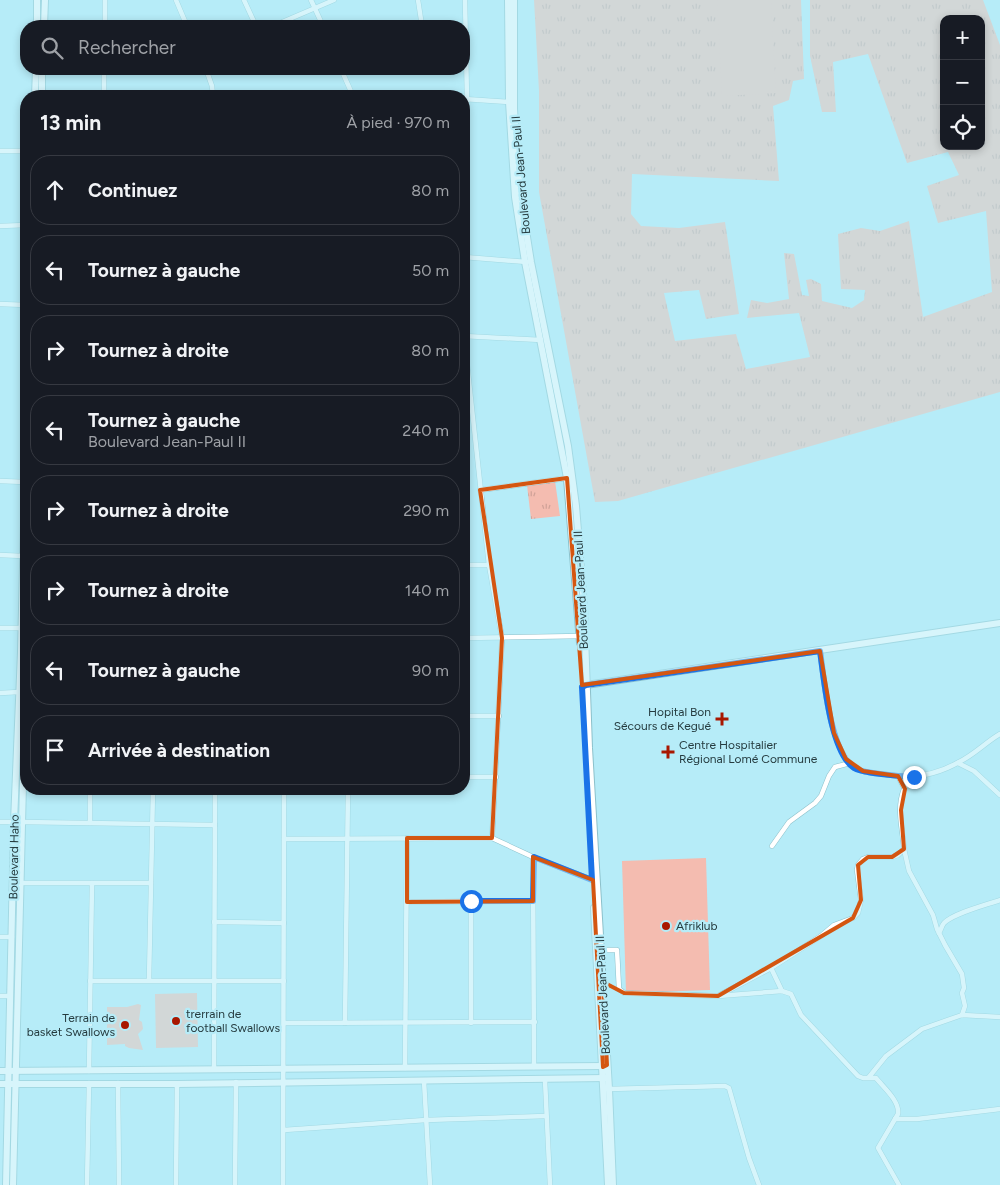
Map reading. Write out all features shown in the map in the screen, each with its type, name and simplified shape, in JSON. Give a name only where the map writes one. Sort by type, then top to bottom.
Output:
[{"type":"main road","points":[[37,0],[37,20]]},
{"type":"main road","points":[[44,20],[45,0]]},
{"type":"main road","name":"Boulevard Jean-Paul II","points":[[508,0],[509,102],[515,198],[569,455],[576,506],[592,880],[613,1185]]},
{"type":"main road","name":"Boulevard Jean-Paul II","points":[[514,0],[514,108],[523,220],[541,340],[567,478],[582,636]]},
{"type":"main road","points":[[36,75],[38,90]]},
{"type":"main road","points":[[39,90],[41,75]]},
{"type":"main road","points":[[584,686],[1000,623]]},
{"type":"main road","name":"Boulevard Haho","points":[[13,1185],[10,996],[20,679]]},
{"type":"main road","name":"Boulevard Jean-Paul II","points":[[584,686],[601,950],[605,1066]]},
{"type":"main road","name":"Boulevard Haho","points":[[12,1070],[23,795]]},
{"type":"main road","points":[[0,1071],[605,1066]]},
{"type":"main road","points":[[0,1084],[176,1084],[606,1078]]},
{"type":"main road","name":"Boulevard Haho","points":[[6,1185],[3,1145],[12,1084]]},
{"type":"main road","name":"Boulevard Jean-Paul II","points":[[607,1089],[608,1185]]},
{"type":"street","points":[[105,0],[105,20]]},
{"type":"street","points":[[176,0],[184,20]]},
{"type":"street","points":[[244,0],[253,20]]},
{"type":"street","points":[[311,0],[320,20]]},
{"type":"street","points":[[287,20],[334,0]]},
{"type":"street","points":[[418,0],[421,20]]},
{"type":"street","points":[[464,20],[465,0]]},
{"type":"street","points":[[104,75],[104,90]]},
{"type":"street","points":[[208,75],[212,90]]},
{"type":"street","points":[[344,75],[350,90]]},
{"type":"street","points":[[465,75],[465,90]]},
{"type":"street","points":[[470,99],[509,102]]},
{"type":"street","points":[[0,151],[20,151]]},
{"type":"street","points":[[0,226],[20,225]]},
{"type":"street","points":[[470,257],[528,262]]},
{"type":"street","points":[[0,304],[20,305]]},
{"type":"street","points":[[470,336],[541,340]]},
{"type":"street","points":[[470,393],[480,490],[502,638],[492,838]]},
{"type":"street","points":[[480,490],[567,478]]},
{"type":"street","points":[[0,481],[20,482]]},
{"type":"street","points":[[0,555],[20,556]]},
{"type":"street","points":[[470,566],[490,565]]},
{"type":"street","points":[[0,628],[20,628]]},
{"type":"street","points":[[470,638],[582,636]]},
{"type":"street","points":[[820,651],[834,733],[839,746],[854,768],[898,776],[914,777],[928,774],[958,763],[1000,734]]},
{"type":"street","points":[[0,692],[19,692]]},
{"type":"street","points":[[470,716],[499,716]]},
{"type":"street","points":[[772,846],[789,822],[815,803],[828,776],[835,767],[850,763]]},
{"type":"street","points":[[958,763],[974,770],[1000,795]]},
{"type":"street","points":[[898,776],[905,789]]},
{"type":"street","points":[[470,777],[496,777]]},
{"type":"street","points":[[914,777],[905,789],[901,810],[904,849],[910,871],[933,915],[939,933],[962,974],[964,988],[962,993],[965,1006],[962,1015]]},
{"type":"street","points":[[90,795],[90,823]]},
{"type":"street","points":[[149,980],[153,795]]},
{"type":"street","points":[[214,1069],[215,795]]},
{"type":"street","points":[[283,1185],[285,1023],[284,795]]},
{"type":"street","points":[[345,1023],[348,795]]},
{"type":"street","points":[[0,822],[14,822]]},
{"type":"street","points":[[22,822],[215,825]]},
{"type":"street","points":[[405,1068],[407,838]]},
{"type":"street","points":[[284,839],[492,838],[592,880]]},
{"type":"street","points":[[718,996],[771,968],[834,926],[854,918],[858,913],[861,900],[857,870],[863,860],[868,857],[892,857],[898,855],[904,849]]},
{"type":"street","points":[[534,857],[534,1067]]},
{"type":"street","points":[[20,884],[151,883]]},
{"type":"street","points":[[89,1070],[92,884]]},
{"type":"street","points":[[939,933],[943,924],[948,919],[1000,900]]},
{"type":"street","points":[[471,901],[471,1023]]},
{"type":"street","points":[[407,902],[533,901]]},
{"type":"street","points":[[214,922],[284,923]]},
{"type":"street","points":[[0,937],[12,937]]},
{"type":"street","points":[[601,950],[617,950],[619,988],[624,993],[718,996],[782,991],[791,994],[801,1014],[858,1076],[876,1078],[896,1102],[898,1110],[895,1119],[878,1148],[899,1185]]},
{"type":"street","points":[[771,968],[782,991]]},
{"type":"street","points":[[90,981],[284,981]]},
{"type":"street","points":[[0,996],[10,996]]},
{"type":"street","points":[[870,1077],[886,1056],[922,1029],[962,1015],[1000,1017]]},
{"type":"street","points":[[285,1023],[535,1022]]},
{"type":"street","points":[[545,1080],[550,1185]]},
{"type":"street","points":[[424,1081],[430,1185]]},
{"type":"street","points":[[235,1185],[236,1082]]},
{"type":"street","points":[[88,1185],[89,1083]]},
{"type":"street","points":[[118,1083],[119,1185]]},
{"type":"street","points":[[176,1084],[176,1185]]},
{"type":"street","points":[[607,1089],[725,1086],[729,1088],[749,1158],[759,1185]]},
{"type":"street","points":[[895,1119],[917,1119],[1000,1109]]},
{"type":"street","points":[[284,1130],[426,1120],[546,1116]]},
{"type":"highlighted area","points":[[567,478],[582,685],[820,651],[834,733],[846,759],[863,771],[898,776],[905,789],[901,810],[904,849],[892,857],[868,857],[858,865],[861,900],[853,918],[718,996],[624,993],[603,982],[607,1065],[603,1067],[593,880],[533,857],[533,901],[407,902],[407,838],[492,838],[502,638],[480,490]]},
{"type":"green space","points":[[534,0],[801,0],[804,79],[793,81],[789,100],[773,106],[779,181],[632,174],[631,214],[641,226],[679,228],[725,222],[739,314],[706,319],[699,290],[664,293],[675,341],[736,334],[746,369],[810,357],[799,313],[747,318],[751,300],[767,303],[789,299],[784,253],[794,254],[802,295],[809,296],[806,280],[811,279],[821,284],[822,301],[852,308],[864,300],[865,290],[841,289],[838,234],[861,228],[880,231],[909,221],[923,317],[992,292],[986,211],[938,223],[927,186],[959,175],[948,152],[907,163],[868,54],[833,62],[836,112],[822,112],[810,56],[810,0],[983,0],[1000,45],[1000,392],[618,501],[595,502],[539,192],[539,91]]},
{"type":"green space","points":[[717,0],[771,0],[776,93],[722,96]]},
{"type":"green space","points":[[555,481],[560,516],[531,519],[527,485]]},
{"type":"green space","name":"Afriklub","points":[[706,858],[710,990],[626,993],[622,861]]},
{"type":"green space","name":"trerrain de football Swallows","points":[[197,993],[198,1047],[156,1048],[155,994]]},
{"type":"green space","name":"Terrain de basket Swallows","points":[[141,1005],[139,1020],[142,1022],[143,1029],[138,1034],[143,1050],[129,1048],[125,1044],[107,1045],[107,1007],[127,1007]]},
{"type":"place","name":"Hopital Bon Sécours de Kegué","points":[[722,719]]},
{"type":"place","name":"Centre Hospitalier Régional Lomé Commune","points":[[668,752]]},
{"type":"place","name":"Afriklub","points":[[666,926]]},
{"type":"place","name":"trerrain de football Swallows","points":[[176,1021]]},
{"type":"place","name":"Terrain de basket Swallows","points":[[125,1025]]},
{"type":"route","points":[[471,901],[533,901],[534,857],[592,880],[582,687],[586,685],[820,651],[834,733],[846,760],[854,768],[863,771],[914,777]]}]
